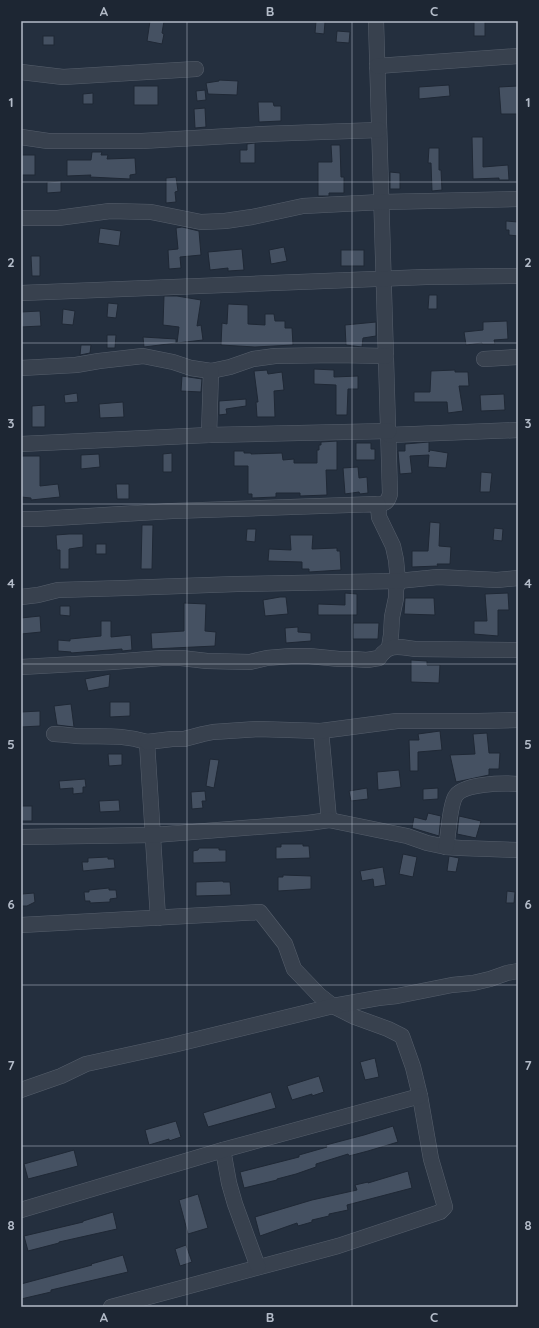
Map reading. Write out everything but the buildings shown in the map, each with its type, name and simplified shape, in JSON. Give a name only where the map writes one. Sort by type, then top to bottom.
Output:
[{"type":"street","points":[[21,519],[172,511],[384,504],[388,501],[390,494],[389,433],[376,21]]},
{"type":"street","points":[[377,66],[518,56]]},
{"type":"street","points":[[21,72],[63,77],[196,69]]},
{"type":"street","points":[[21,137],[48,141],[142,141],[263,134],[380,130]]},
{"type":"street","points":[[21,218],[58,218],[110,211],[150,212],[201,222],[225,221],[252,217],[303,206],[382,202],[518,199]]},
{"type":"street","points":[[21,293],[268,282],[426,277],[518,276]]},
{"type":"street","points":[[21,368],[76,365],[143,356],[173,362],[191,368],[211,371],[230,368],[253,359],[275,356],[386,356]]},
{"type":"street","points":[[484,359],[518,356]]},
{"type":"street","points":[[209,435],[211,371]]},
{"type":"street","points":[[21,444],[209,435],[518,430]]},
{"type":"street","points":[[378,504],[379,516],[393,546],[398,581],[392,617],[392,635],[389,648]]},
{"type":"street","points":[[21,597],[58,590],[237,584],[303,584],[398,581],[438,577],[497,580],[518,578]]},
{"type":"street","points":[[21,667],[162,658],[250,662],[271,657],[308,656],[367,660],[379,658],[382,652],[389,648],[518,650]]},
{"type":"street","points":[[54,734],[75,736],[117,736],[147,742],[172,738],[184,739],[213,732],[258,729],[321,731],[397,721],[518,720]]},
{"type":"street","points":[[321,731],[329,820]]},
{"type":"street","points":[[147,742],[158,918]]},
{"type":"street","points":[[446,846],[452,807],[456,796],[463,790],[475,787],[496,784],[518,784]]},
{"type":"street","points":[[21,837],[154,835],[329,820],[407,836],[427,843],[446,846],[518,850]]},
{"type":"street","points":[[21,925],[260,912],[285,944],[294,969],[319,995],[333,1006],[355,1017],[388,1029],[402,1036],[413,1067],[420,1096],[431,1159],[445,1207],[440,1212],[345,1243],[111,1307]]},
{"type":"street","points":[[21,1090],[61,1076],[86,1064],[173,1045],[333,1006],[397,996],[452,985],[473,983],[518,971]]},
{"type":"street","points":[[21,1210],[223,1150],[420,1096]]},
{"type":"street","points":[[223,1150],[229,1183],[235,1204],[258,1266]]}]
